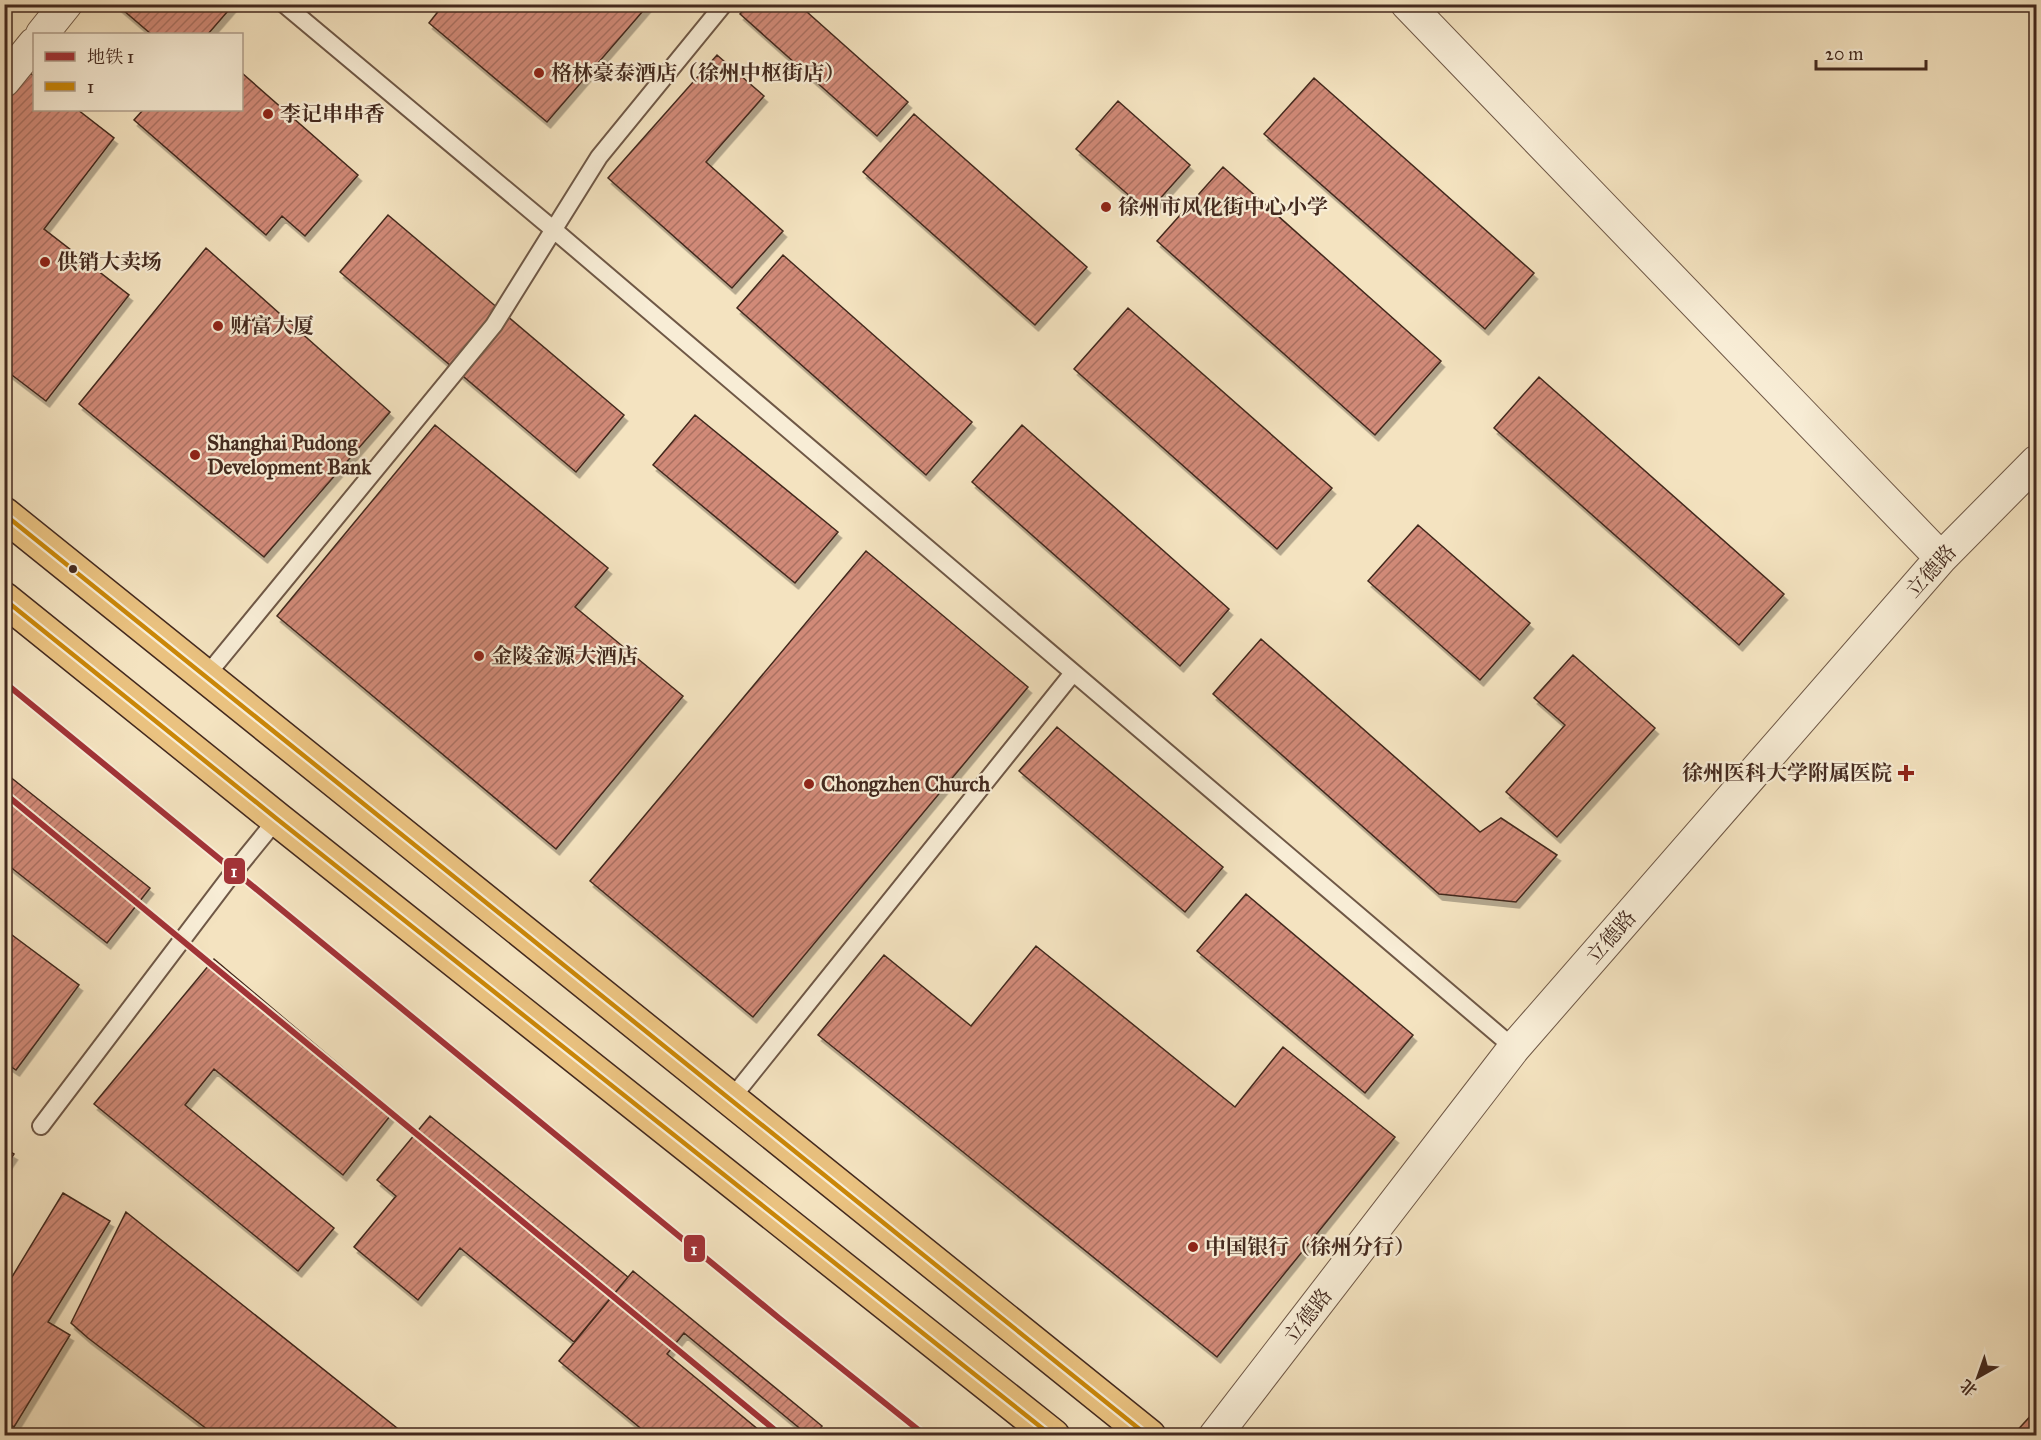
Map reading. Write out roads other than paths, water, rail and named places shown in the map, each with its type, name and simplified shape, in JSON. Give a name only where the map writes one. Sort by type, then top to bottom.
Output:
[{"type":"main road","points":[[4,514],[1149,1436]]},
{"type":"main road","points":[[4,599],[1053,1436]]},
{"type":"street","points":[[43,33],[66,4]]},
{"type":"street","points":[[1407,4],[1941,558]]},
{"type":"street","points":[[4,81],[33,45]]},
{"type":"street","name":"立德路","points":[[1215,1436],[1514,1048],[1941,558],[2037,462]]},
{"type":"lane","points":[[285,4],[554,230],[1514,1048]]},
{"type":"lane","points":[[206,676],[494,325],[599,157],[724,4]]},
{"type":"lane","points":[[731,1099],[1072,673]]},
{"type":"lane","points":[[41,1126],[277,819]]},
{"type":"metro line","name":"1","points":[[4,682],[780,1319],[926,1436]]},
{"type":"metro line","name":"1","points":[[4,793],[782,1436]]},
{"type":"place","name":"格林豪泰酒店（徐州中枢街店）","points":[[539,73]]},
{"type":"place","name":"李记串串香","points":[[268,114]]},
{"type":"place","name":"徐州市风化街中心小学","points":[[1106,207]]},
{"type":"place","name":"供销大卖场","points":[[45,262]]},
{"type":"place","name":"财富大厦","points":[[218,326]]},
{"type":"place","name":"Shanghai Pudong Development Bank","points":[[195,455]]},
{"type":"place","name":"金陵金源大酒店","points":[[479,656]]},
{"type":"place","name":"徐州医科大学附属医院","points":[[1906,773]]},
{"type":"place","name":"Chongzhen Church","points":[[809,784]]},
{"type":"place","name":"中国银行（徐州分行）","points":[[1193,1247]]}]
